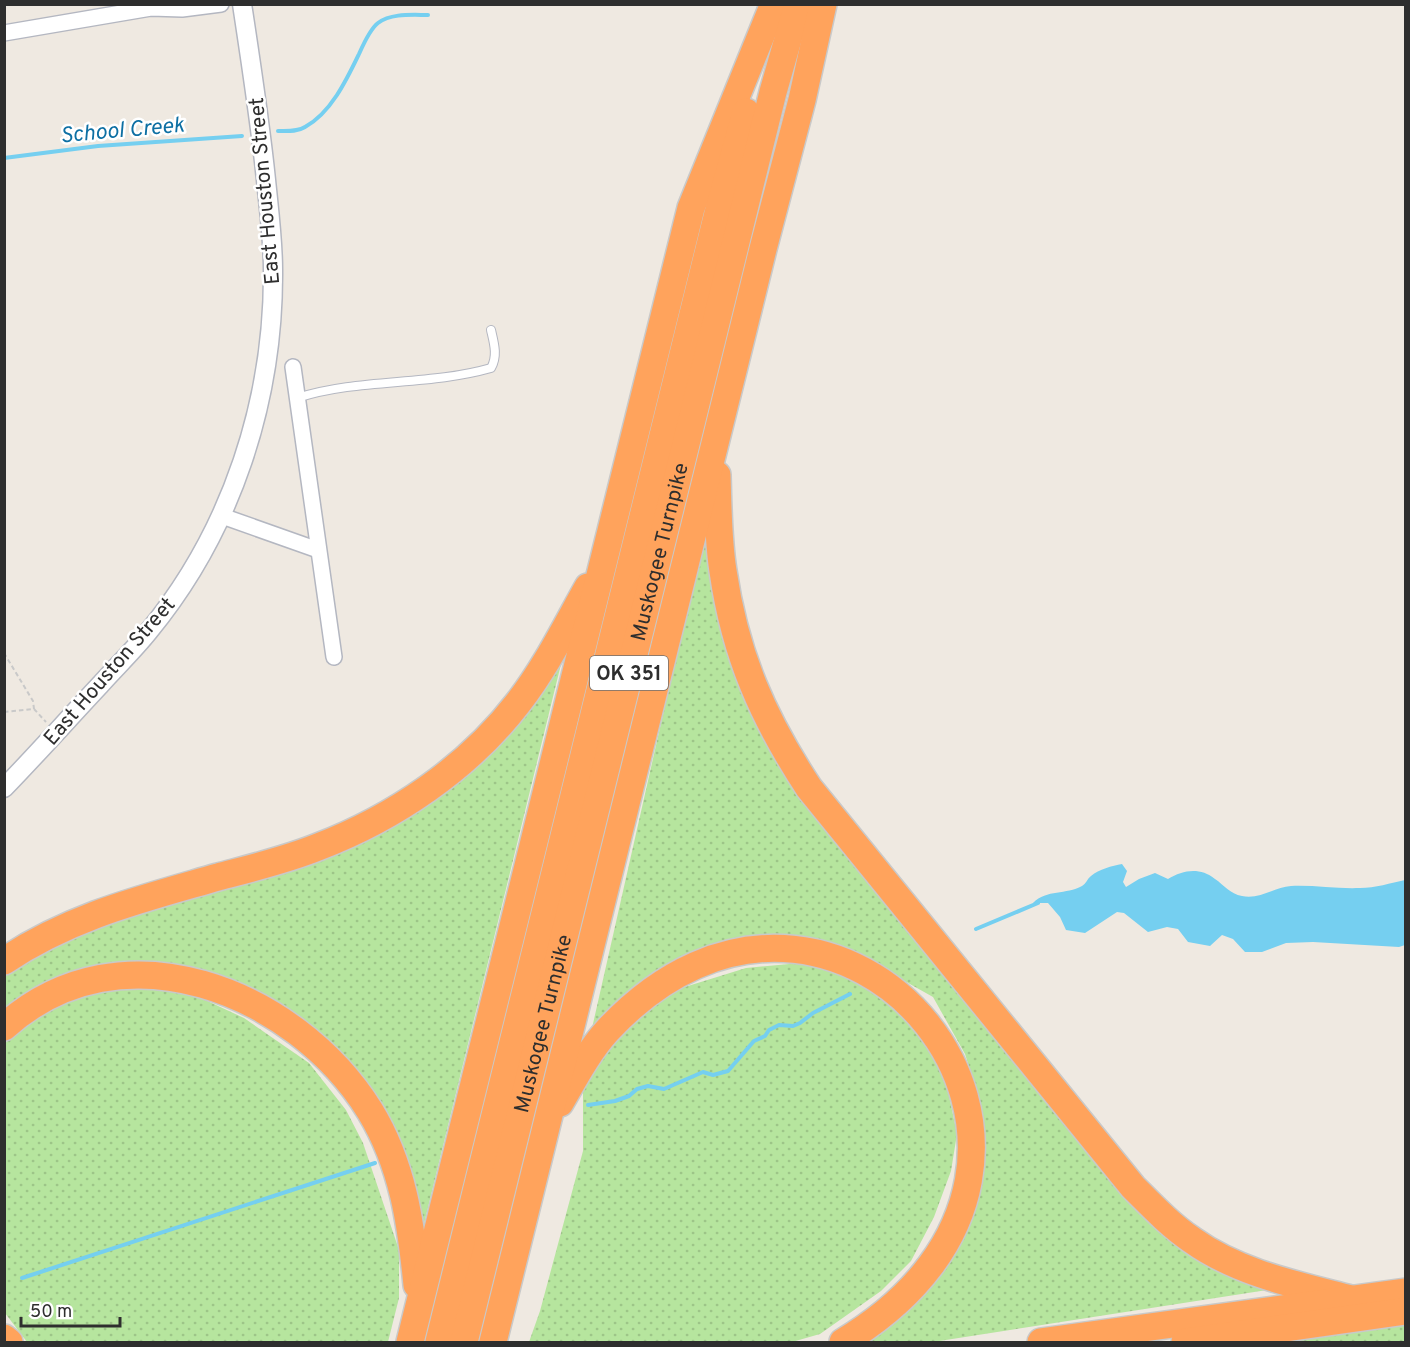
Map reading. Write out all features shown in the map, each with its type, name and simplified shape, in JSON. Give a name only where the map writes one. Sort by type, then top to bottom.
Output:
[{"type":"highway","points":[[493,1342],[763,249],[802,100],[823,4]]},
{"type":"highway","points":[[410,1342],[691,208],[781,5]]},
{"type":"highway","name":"Muskogee Turnpike","points":[[439,1342],[712,236],[755,79],[781,5]]},
{"type":"highway","name":"Muskogee Turnpike","points":[[464,1342],[773,92],[781,5]]},
{"type":"highway","points":[[716,442],[722,570],[738,645],[763,711],[784,750],[809,788],[1133,1187],[1156,1211],[1193,1241],[1238,1265],[1285,1281],[1352,1299]]},
{"type":"highway","points":[[4,961],[53,932],[101,911],[319,847],[363,827],[416,796],[470,754],[504,720],[552,652],[605,554]]},
{"type":"highway","points":[[545,1127],[606,1032],[658,987],[703,962],[721,956],[760,949],[812,952],[850,964],[890,987],[931,1028],[957,1073],[963,1090],[970,1129],[968,1183],[956,1221],[944,1246],[929,1268],[887,1312],[843,1342]]},
{"type":"highway","points":[[4,1027],[38,1001],[64,988],[106,977],[142,974],[178,978],[217,988],[254,1005],[289,1026],[324,1055],[350,1083],[370,1112],[387,1145],[402,1184],[410,1220],[418,1307]]},
{"type":"highway","points":[[1041,1342],[1406,1292]]},
{"type":"highway","points":[[1185,1342],[1406,1311]]},
{"type":"highway","points":[[4,1338],[9,1342]]},
{"type":"street","points":[[4,33],[118,9],[154,6],[182,9],[221,4]]},
{"type":"street","name":"East Houston Street","points":[[4,788],[149,631],[187,578],[222,516],[257,415],[268,354],[273,304],[271,228],[262,140],[242,4]]},
{"type":"street","points":[[293,367],[334,657]]},
{"type":"street","points":[[222,516],[318,550]]},
{"type":"lane","points":[[297,398],[327,390],[490,368],[494,362],[495,349],[491,330]]},
{"type":"path","points":[[4,653],[33,701],[34,709],[55,734]]},
{"type":"path","points":[[4,712],[34,709]]},
{"type":"green space","points":[[707,520],[746,690],[1123,1187],[1280,1288],[933,1342],[853,1342],[910,1305],[949,1262],[981,1178],[982,1108],[965,1054],[933,997],[885,970],[835,949],[795,943],[735,946],[590,1037]]},
{"type":"green space","points":[[563,656],[421,1236],[321,1039],[162,967],[5,1020],[5,970],[46,943],[428,796]]},
{"type":"green space","points":[[800,963],[847,975],[893,1006],[930,1050],[946,1081],[957,1134],[951,1171],[934,1217],[911,1261],[881,1291],[820,1334],[792,1342],[529,1342],[540,1311],[583,1151],[583,1079],[625,1028],[675,990],[746,968]]},
{"type":"green space","points":[[112,984],[188,992],[244,1018],[309,1063],[346,1110],[363,1143],[399,1250],[399,1298],[388,1342],[27,1342],[5,1313],[4,1044],[25,1026],[63,1003]]},
{"type":"green space","points":[[1405,1322],[1405,1342],[1261,1342]]},
{"type":"water","points":[[1122,864],[1127,871],[1123,882],[1126,887],[1155,873],[1168,879],[1186,872],[1197,871],[1209,875],[1234,893],[1248,897],[1291,886],[1366,888],[1405,880],[1405,945],[1399,947],[1313,942],[1286,943],[1262,952],[1245,952],[1233,939],[1222,935],[1210,946],[1188,942],[1178,929],[1167,927],[1148,932],[1124,913],[1117,912],[1085,933],[1066,930],[1060,917],[1048,903],[1033,903],[1050,894],[1076,889],[1098,871]]},
{"type":"waterway","name":"School Creek","points":[[278,131],[302,129],[323,113],[337,95],[367,37],[378,23],[395,16],[428,15]]},
{"type":"waterway","name":"School Creek","points":[[4,158],[98,146],[242,136]]},
{"type":"waterway","points":[[976,929],[1038,903]]},
{"type":"waterway","points":[[588,1105],[615,1101],[629,1096],[637,1089],[648,1086],[664,1089],[703,1072],[713,1075],[728,1071],[754,1041],[765,1036],[769,1030],[779,1025],[793,1026],[800,1023],[813,1013],[850,994]]},
{"type":"waterway","points":[[22,1278],[375,1163]]}]
